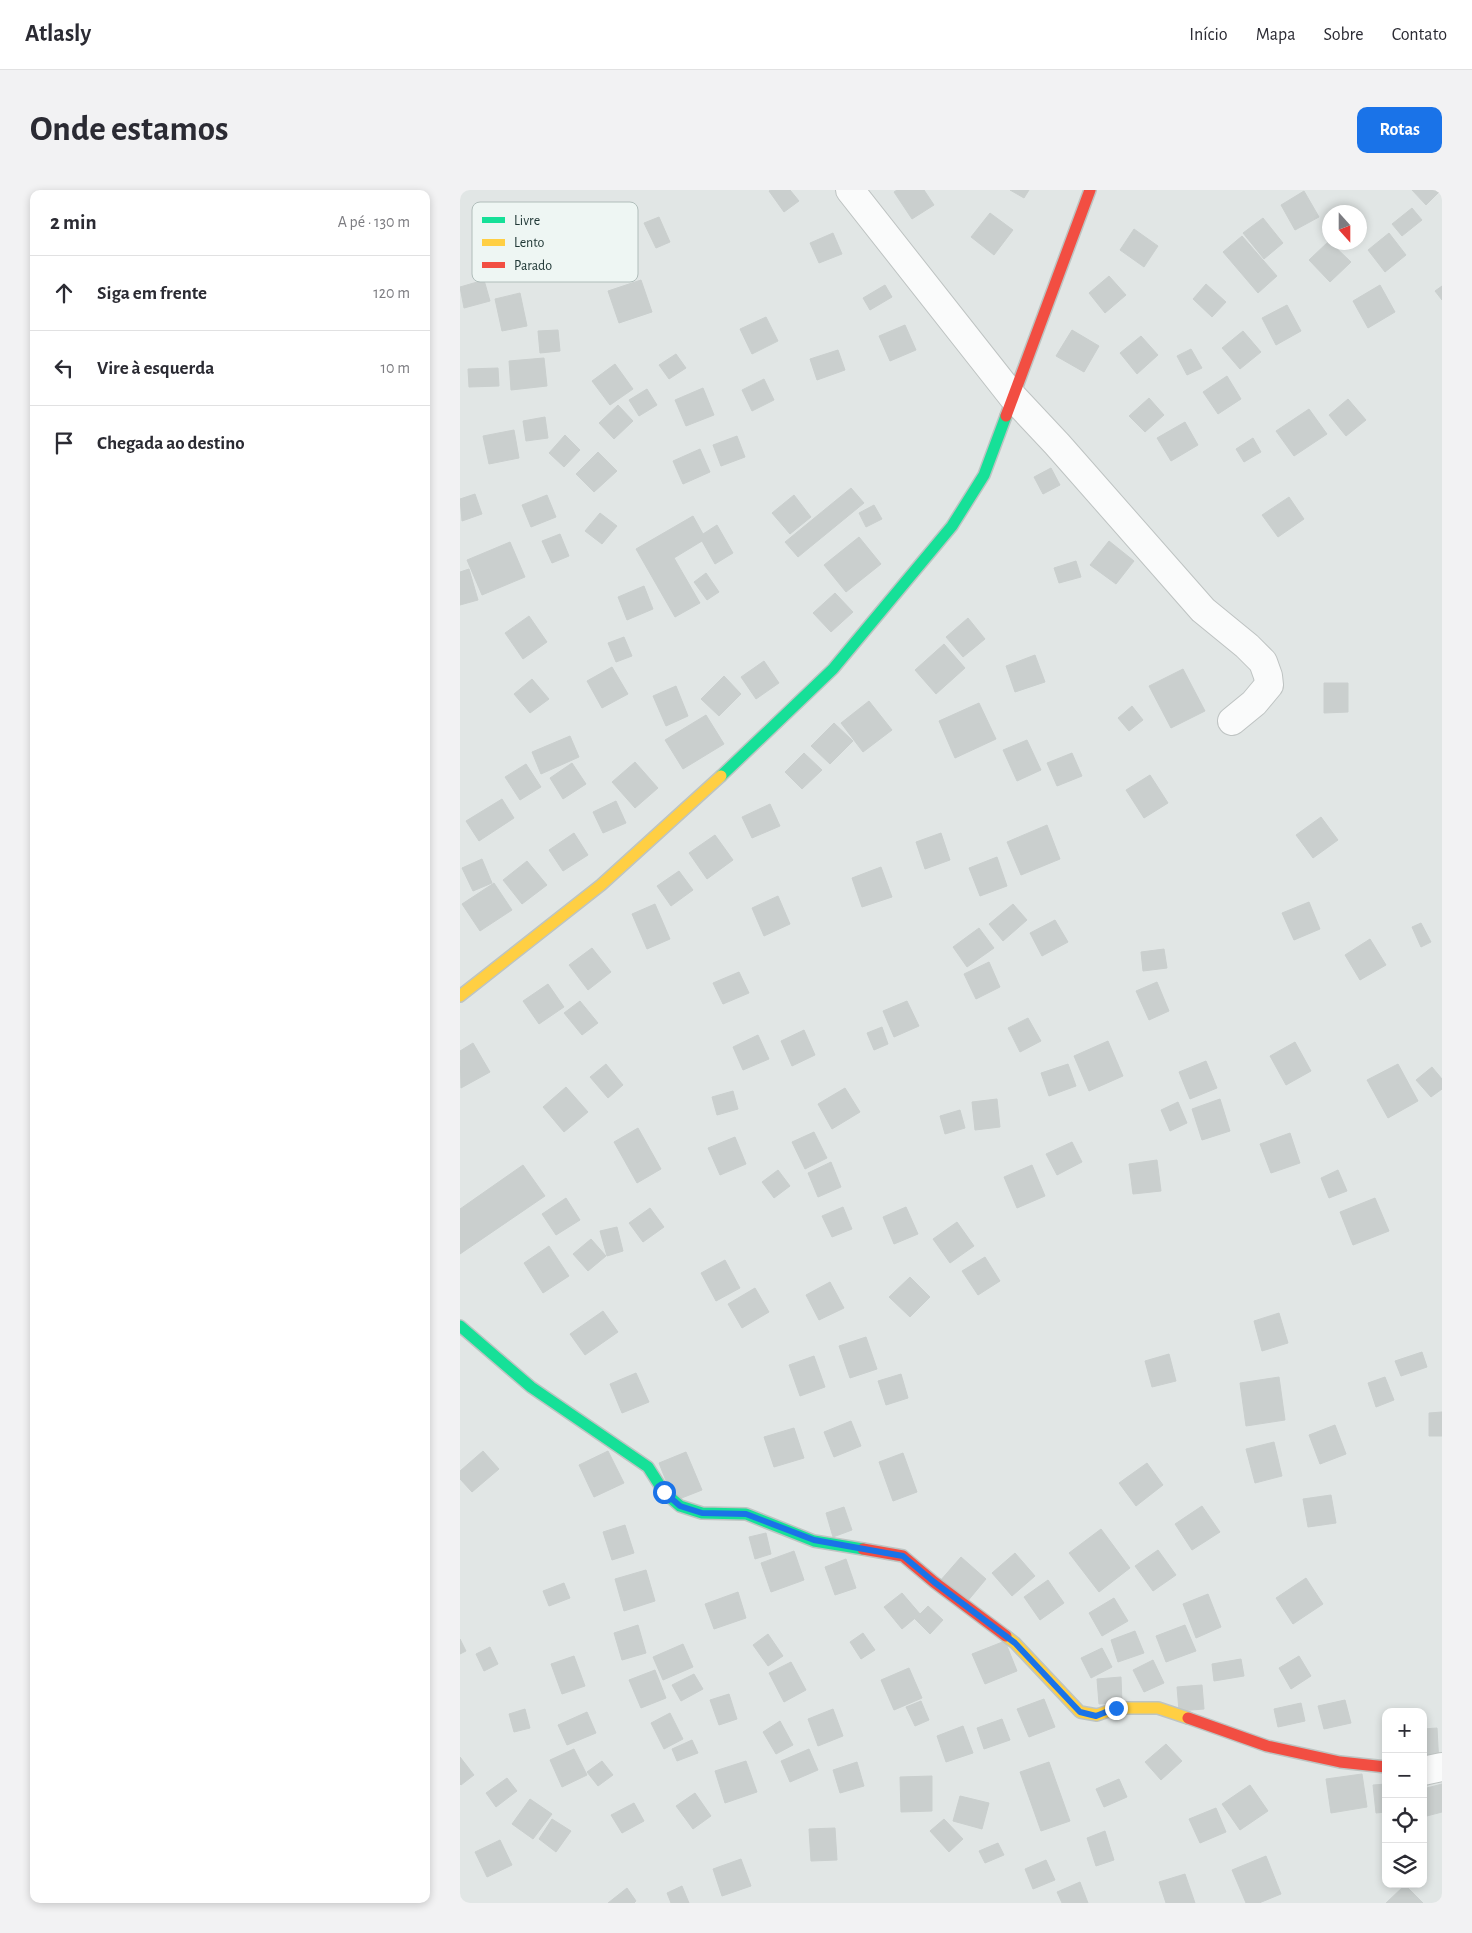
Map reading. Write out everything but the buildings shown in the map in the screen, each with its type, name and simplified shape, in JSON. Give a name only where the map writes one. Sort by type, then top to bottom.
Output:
[{"type":"street","points":[[850,190],[1013,397],[1204,610],[1263,662],[1270,685],[1254,703],[1232,721]]},
{"type":"street","points":[[460,996],[601,884],[729,769],[833,669],[952,526],[984,475],[1090,190]]},
{"type":"street","points":[[460,1326],[531,1387],[648,1467],[664,1492],[680,1506],[702,1513],[746,1514],[814,1540],[903,1556],[934,1582],[1015,1643],[1080,1712],[1096,1716],[1116,1708],[1158,1708],[1266,1746],[1340,1762],[1382,1767]]},
{"type":"street","points":[[1427,1770],[1442,1767]]},
{"type":"traffic: fast","points":[[721,776],[833,669],[952,526],[984,475],[1006,416]]},
{"type":"traffic: fast","points":[[460,1326],[531,1387],[648,1467],[664,1492],[680,1506],[702,1513],[746,1514],[814,1541],[863,1549]]},
{"type":"traffic: slow","points":[[460,996],[601,885],[721,776]]},
{"type":"traffic: slow","points":[[1006,1636],[1015,1643],[1080,1712],[1097,1715],[1117,1708],[1158,1708],[1188,1718]]},
{"type":"traffic: jam","points":[[1006,416],[1090,190]]},
{"type":"traffic: jam","points":[[863,1549],[903,1556],[934,1582],[1006,1636]]},
{"type":"traffic: jam","points":[[1188,1718],[1267,1746],[1340,1762],[1382,1767]]},
{"type":"route","points":[[664,1492],[680,1506],[702,1513],[746,1514],[814,1540],[903,1556],[934,1582],[1015,1643],[1080,1712],[1096,1716],[1116,1708]]}]
